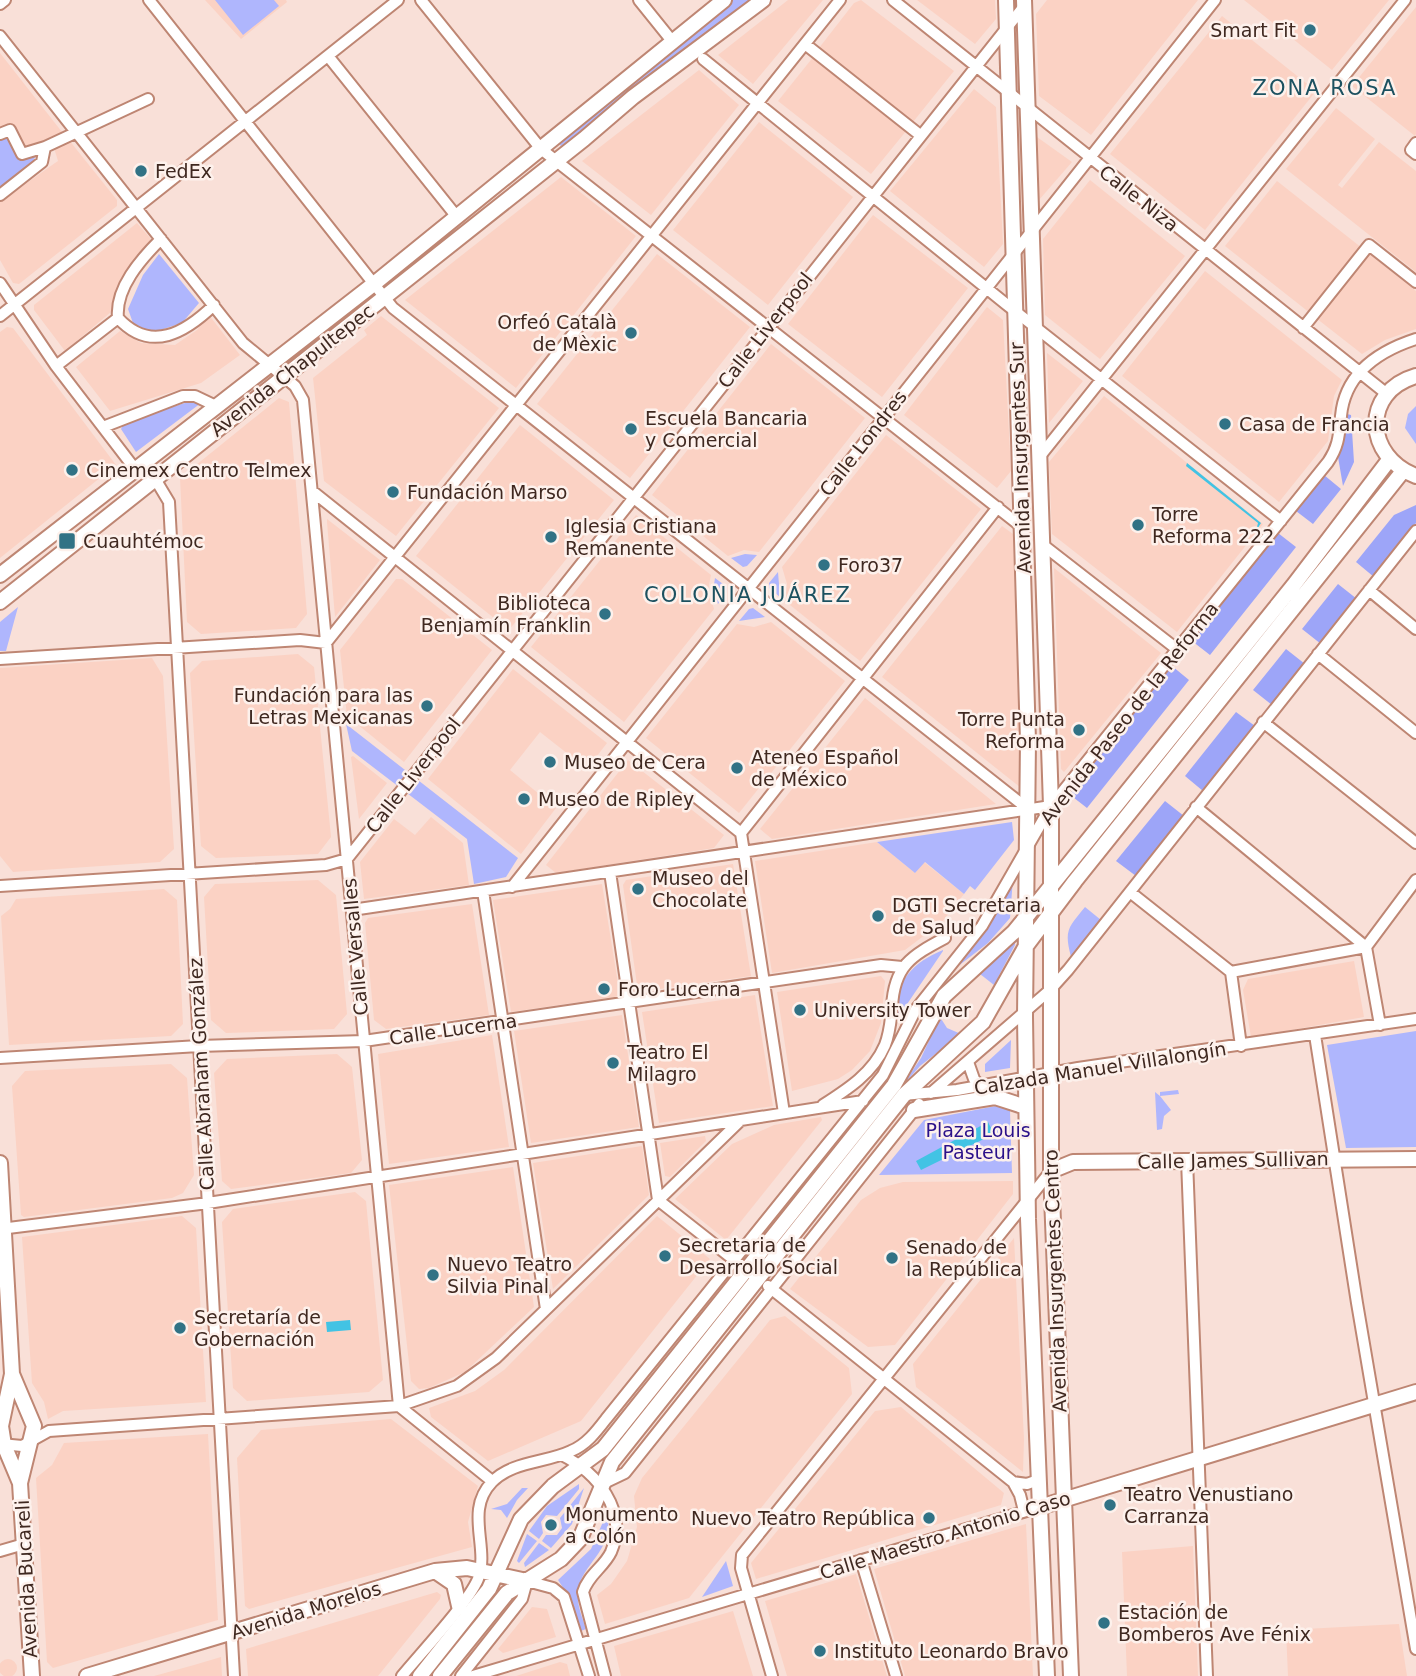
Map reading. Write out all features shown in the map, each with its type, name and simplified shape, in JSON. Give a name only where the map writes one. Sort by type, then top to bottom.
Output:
[{"type":"main road","name":"Avenida Chapultepec","points":[[570,126],[597,96],[714,0]]},
{"type":"main road","name":"Avenida Chapultepec","points":[[0,575],[375,283],[724,0]]},
{"type":"main road","name":"Avenida Chapultepec","points":[[0,602],[154,477],[584,139],[632,97],[696,53],[764,0]]},
{"type":"main road","name":"Avenida Chapultepec","points":[[584,139],[703,60],[776,0]]},
{"type":"main road","name":"Avenida Insurgentes Sur","points":[[1006,0],[1016,250],[1028,809],[1027,916]]},
{"type":"main road","name":"Avenida Insurgentes Sur","points":[[1025,2],[1041,455],[1051,886]]},
{"type":"main road","points":[[440,1676],[507,1593],[561,1559],[580,1539],[592,1517],[612,1462],[766,1284],[904,1095],[983,1022],[1026,946],[1410,474],[1389,460],[1379,444],[1376,429],[1378,413],[1387,394],[1407,379],[1416,376]]},
{"type":"main road","points":[[420,1676],[498,1574],[521,1519],[552,1486],[600,1452],[884,1097],[912,1057],[944,996],[992,954],[1027,916],[1293,586],[1389,460]]},
{"type":"main road","name":"Avenida Insurgentes Centro","points":[[1051,886],[1051,1171],[1071,1676]]},
{"type":"main road","name":"Avenida Insurgentes Centro","points":[[1027,916],[1025,1079],[1028,1201],[1047,1676]]},
{"type":"main road","points":[[914,1110],[995,1097],[1006,1098],[1026,1107]]},
{"type":"main road","name":"Calle James Sullivan","points":[[1051,1171],[1073,1163],[1416,1159]]},
{"type":"main road","name":"Avenida Bucareli","points":[[0,1163],[12,1374],[2,1419],[2,1445],[20,1483]]},
{"type":"main road","name":"Avenida Bucareli","points":[[12,1374],[31,1416],[32,1443],[20,1483],[32,1676]]},
{"type":"main road","name":"Calle Maestro Antonio Caso","points":[[1040,1507],[1416,1392]]},
{"type":"main road","name":"Avenida Morelos","points":[[87,1676],[435,1571],[456,1567],[527,1581]]},
{"type":"main road","points":[[435,1571],[454,1584],[459,1606]]},
{"type":"main road","points":[[1045,1628],[1069,1628]]},
{"type":"street","points":[[0,4],[5,0]]},
{"type":"street","points":[[149,0],[393,308],[1028,809]]},
{"type":"street","points":[[0,316],[398,0]]},
{"type":"street","points":[[421,0],[541,149],[653,234],[1022,527]]},
{"type":"street","points":[[639,0],[668,36]]},
{"type":"street","points":[[0,659],[300,639],[326,642],[840,0]]},
{"type":"street","name":"Calle Niza","points":[[893,0],[1387,394]]},
{"type":"street","name":"Calle Londres","points":[[512,887],[1215,0]]},
{"type":"street","points":[[1041,455],[1405,0]]},
{"type":"street","name":"Calle Liverpool","points":[[347,859],[1025,2]]},
{"type":"street","name":"Calle Versalles","points":[[0,36],[243,343],[295,386],[303,400],[399,1406]]},
{"type":"street","points":[[805,44],[920,135]]},
{"type":"street","points":[[328,55],[457,217]]},
{"type":"street","points":[[703,60],[985,288],[1282,521]]},
{"type":"street","points":[[0,134],[10,130],[22,154],[46,147],[148,99]]},
{"type":"street","points":[[0,195],[42,162],[46,147]]},
{"type":"street","points":[[161,239],[145,255],[125,288],[117,310],[118,318],[124,325],[146,335],[166,337],[183,331],[214,305]]},
{"type":"street","points":[[1303,328],[1369,245],[1416,282]]},
{"type":"street","points":[[0,283],[56,366],[135,470]]},
{"type":"street","points":[[56,366],[118,318]]},
{"type":"street","name":"Avenida Paseo de la Reforma","points":[[492,1481],[513,1469],[573,1451],[594,1433],[863,1101],[891,1061],[916,1009],[982,926],[1051,806],[1336,451],[1342,403],[1360,372],[1380,354],[1416,339]]},
{"type":"street","points":[[103,427],[183,396],[195,396],[216,406]]},
{"type":"street","name":"Calle Abraham González","points":[[154,477],[169,502],[234,1676]]},
{"type":"street","points":[[312,491],[741,833]]},
{"type":"street","points":[[784,1113],[741,833],[998,507]]},
{"type":"street","points":[[766,1284],[930,1093],[1050,990],[1416,531]]},
{"type":"street","points":[[1043,545],[1178,650]]},
{"type":"street","points":[[1369,590],[1416,629]]},
{"type":"street","points":[[1318,654],[1416,733]]},
{"type":"street","points":[[1263,722],[1416,843]]},
{"type":"street","points":[[352,911],[1051,806]]},
{"type":"street","points":[[1196,807],[1366,947],[1380,1025]]},
{"type":"street","points":[[0,886],[327,865],[347,859]]},
{"type":"street","points":[[610,872],[658,1200],[1013,1482],[1024,1511]]},
{"type":"street","points":[[1231,972],[1366,947],[1416,880]]},
{"type":"street","points":[[483,891],[546,1309]]},
{"type":"street","points":[[1130,892],[1231,972],[1241,1046]]},
{"type":"street","points":[[821,1107],[853,1085],[877,1060],[889,1034],[894,991],[902,967],[944,938]]},
{"type":"street","name":"Calle Lucerna","points":[[0,1058],[200,1046],[364,1041],[881,965],[902,967]]},
{"type":"street","name":"Calzada Manuel Villalongín","points":[[2,1229],[208,1203],[884,1097],[981,1087],[1050,1073],[1416,1019]]},
{"type":"street","points":[[1315,1035],[1416,1649]]},
{"type":"street","points":[[968,1062],[974,1079],[981,1087]]},
{"type":"street","points":[[2,1445],[22,1447],[49,1431],[399,1406],[429,1398],[477,1374],[741,1120]]},
{"type":"street","points":[[1187,1160],[1207,1676]]},
{"type":"street","points":[[772,1676],[741,1568],[742,1555],[1051,1171]]},
{"type":"street","points":[[399,1406],[492,1481],[482,1497],[477,1519],[480,1570],[474,1587],[401,1676]]},
{"type":"street","points":[[562,1455],[583,1466],[602,1485],[614,1517],[615,1538],[606,1560],[588,1579],[583,1592],[605,1676]]},
{"type":"street","points":[[1013,1482],[1027,1484],[1038,1480]]},
{"type":"street","name":"Calle Maestro Antonio Caso","points":[[474,1676],[1040,1507]]},
{"type":"street","points":[[0,1551],[24,1544]]},
{"type":"street","points":[[861,1560],[896,1676]]},
{"type":"street","points":[[461,1676],[522,1599],[527,1581],[559,1592],[567,1604],[589,1676]]},
{"type":"shaded area","points":[[205,0],[286,0],[287,2],[241,39]]},
{"type":"shaded area","points":[[788,0],[823,0],[753,84],[718,55]]},
{"type":"shaded area","points":[[861,0],[954,71],[913,122],[819,48],[854,3]]},
{"type":"shaded area","points":[[917,0],[995,0],[996,19],[975,44]]},
{"type":"shaded area","points":[[1047,0],[1198,0],[1091,135],[1039,96],[1036,14]]},
{"type":"shaded area","points":[[1244,0],[1389,0],[1332,70]]},
{"type":"shaded area","points":[[1416,7],[1416,134],[1415,136],[1352,86]]},
{"type":"shaded area","points":[[1222,16],[1316,91],[1205,230],[1110,154]]},
{"type":"shaded area","points":[[0,53],[62,132],[23,152],[0,133]]},
{"type":"shaded area","points":[[814,56],[907,130],[871,174],[778,101]]},
{"type":"shaded area","points":[[699,70],[739,105],[651,215],[582,161]]},
{"type":"shaded area","points":[[974,89],[996,107],[1003,244],[984,267],[890,191]]},
{"type":"shaded area","points":[[1336,108],[1375,139],[1338,185],[1342,188],[1379,142],[1416,171],[1416,272],[1286,169]]},
{"type":"shaded area","points":[[759,122],[853,197],[768,305],[673,230]]},
{"type":"shaded area","points":[[1037,137],[1072,162],[1039,200],[1037,174]]},
{"type":"shaded area","points":[[69,140],[117,200],[117,206],[19,284],[13,283],[0,260],[0,202],[58,161],[54,148]]},
{"type":"shaded area","points":[[561,177],[636,236],[516,388],[405,300]]},
{"type":"shaded area","points":[[1090,180],[1185,256],[1100,359],[1045,315],[1043,239]]},
{"type":"shaded area","points":[[1277,181],[1362,248],[1310,313],[1225,246]]},
{"type":"shaded area","points":[[873,215],[968,288],[882,397],[788,324]]},
{"type":"shaded area","points":[[137,223],[151,239],[124,275],[111,312],[65,351],[34,310],[34,305]]},
{"type":"shaded area","points":[[1368,253],[1416,291],[1416,329],[1385,340],[1362,354],[1316,318]]},
{"type":"shaded area","points":[[657,254],[750,327],[630,478],[537,404]]},
{"type":"shaded area","points":[[1205,271],[1342,380],[1334,396],[1328,441],[1279,502],[1122,376]]},
{"type":"shaded area","points":[[987,307],[1003,320],[1011,471],[997,488],[904,415]]},
{"type":"shaded area","points":[[209,315],[240,355],[201,383],[110,411],[76,367],[120,331],[141,343],[175,345],[197,330]]},
{"type":"shaded area","points":[[381,316],[499,408],[396,536],[324,481],[313,378],[367,335],[364,330]]},
{"type":"shaded area","points":[[7,327],[13,328],[116,465],[0,558],[0,332]]},
{"type":"shaded area","points":[[771,344],[865,418],[759,552],[744,550],[728,556],[652,495]]},
{"type":"shaded area","points":[[1047,353],[1083,381],[1049,423],[1048,385]]},
{"type":"shaded area","points":[[1104,396],[1263,524],[1177,632],[1052,534],[1049,462]]},
{"type":"shaded area","points":[[279,398],[289,402],[307,614],[296,628],[201,634],[187,622],[180,478]]},
{"type":"shaded area","points":[[1347,414],[1351,415],[1354,462],[1343,486],[1338,457]]},
{"type":"shaded area","points":[[520,425],[614,500],[509,630],[416,556]]},
{"type":"shaded area","points":[[886,435],[981,509],[860,661],[785,601],[787,584],[782,567]]},
{"type":"shaded area","points":[[1187,463],[1261,523],[1256,531],[1258,523],[1186,466]]},
{"type":"shaded area","points":[[1324,475],[1341,489],[1313,524],[1296,511]]},
{"type":"shaded area","points":[[1416,505],[1416,523],[1374,577],[1356,562],[1394,515]]},
{"type":"shaded area","points":[[636,515],[711,575],[708,590],[714,609],[624,722],[531,647]]},
{"type":"shaded area","points":[[327,519],[380,560],[335,617],[327,522]]},
{"type":"shaded area","points":[[1002,526],[1013,534],[1021,788],[882,677]]},
{"type":"shaded area","points":[[1278,533],[1296,547],[1210,655],[1192,641]]},
{"type":"shaded area","points":[[1054,568],[1161,653],[1064,772],[1061,769]]},
{"type":"shaded area","points":[[396,579],[402,579],[492,650],[404,762],[347,716],[340,650]]},
{"type":"shaded area","points":[[1338,584],[1357,599],[1321,644],[1302,629]]},
{"type":"shaded area","points":[[771,622],[845,681],[739,813],[646,738],[737,624],[754,627]]},
{"type":"shaded area","points":[[1286,649],[1305,664],[1272,705],[1253,690]]},
{"type":"shaded area","points":[[298,654],[314,667],[331,837],[318,854],[216,858],[201,846],[190,673],[202,661]]},
{"type":"shaded area","points":[[152,658],[163,676],[174,849],[160,862],[13,872],[0,856],[0,668]]},
{"type":"shaded area","points":[[1172,666],[1189,680],[1087,808],[1069,794]]},
{"type":"shaded area","points":[[513,669],[607,743],[587,769],[540,732],[510,770],[556,808],[521,854],[428,779]]},
{"type":"shaded area","points":[[865,698],[996,804],[772,839],[760,829]]},
{"type":"shaded area","points":[[1236,712],[1255,726],[1203,791],[1185,776]]},
{"type":"shaded area","points":[[351,757],[387,783],[359,819]]},
{"type":"shaded area","points":[[628,760],[724,835],[714,848],[556,873],[546,865]]},
{"type":"shaded area","points":[[1165,801],[1184,816],[1136,876],[1116,861]]},
{"type":"shaded area","points":[[431,817],[463,843],[469,885],[364,899],[360,862],[394,819],[415,835]]},
{"type":"shaded area","points":[[877,842],[915,873],[924,862],[964,894],[942,922],[905,950],[772,973],[755,861]]},
{"type":"shaded area","points":[[733,864],[751,976],[638,992],[623,885],[626,880]]},
{"type":"shaded area","points":[[318,880],[336,895],[347,1014],[334,1029],[226,1033],[211,1020],[204,897],[215,884]]},
{"type":"shaded area","points":[[602,884],[620,996],[511,1012],[493,900]]},
{"type":"shaded area","points":[[164,889],[177,900],[183,1024],[171,1036],[9,1045],[1,916],[10,909],[16,899]]},
{"type":"shaded area","points":[[472,904],[489,1015],[386,1029],[374,1020],[365,923],[368,918]]},
{"type":"shaded area","points":[[1354,961],[1364,1017],[1251,1037],[1243,990],[1248,979]]},
{"type":"shaded area","points":[[881,976],[885,981],[881,1023],[870,1051],[852,1070],[838,1079],[792,1091],[777,992]]},
{"type":"shaded area","points":[[755,995],[773,1106],[659,1123],[642,1012]]},
{"type":"shaded area","points":[[622,1015],[639,1127],[531,1143],[514,1031]]},
{"type":"shaded area","points":[[492,1035],[509,1147],[389,1164],[378,1054]]},
{"type":"shaded area","points":[[337,1054],[352,1067],[362,1160],[351,1173],[231,1189],[222,1181],[214,1073],[227,1059]]},
{"type":"shaded area","points":[[171,1064],[187,1078],[194,1175],[183,1193],[172,1198],[24,1217],[21,1215],[12,1086],[25,1071]]},
{"type":"shaded area","points":[[821,1117],[822,1120],[726,1240],[675,1199],[732,1144],[774,1125]]},
{"type":"shaded area","points":[[988,1122],[994,1134],[921,1170],[916,1161]]},
{"type":"shaded area","points":[[705,1136],[706,1141],[670,1177],[665,1176],[660,1143]]},
{"type":"shaded area","points":[[642,1146],[649,1195],[553,1289],[533,1163]]},
{"type":"shaded area","points":[[513,1167],[534,1307],[465,1372],[429,1388],[419,1389],[411,1381],[389,1185]]},
{"type":"shaded area","name":"Senado de la República","points":[[1013,1181],[1013,1194],[895,1345],[868,1347],[790,1289],[861,1200],[880,1188],[903,1182]]},
{"type":"shaded area","points":[[355,1192],[366,1201],[383,1380],[369,1392],[247,1401],[233,1388],[222,1222],[233,1209]]},
{"type":"shaded area","points":[[182,1216],[196,1228],[206,1402],[63,1411],[48,1419],[44,1402],[32,1383],[22,1237]]},
{"type":"shaded area","points":[[657,1216],[710,1259],[581,1421],[488,1461],[431,1417],[429,1408],[475,1391],[504,1370]]},
{"type":"shaded area","points":[[1014,1238],[1024,1439],[1023,1472],[916,1387],[913,1364]]},
{"type":"shaded area","points":[[785,1316],[849,1368],[852,1394],[689,1598],[605,1624],[597,1595],[611,1584],[627,1561],[637,1527],[634,1496],[642,1478],[770,1320]]},
{"type":"shaded area","points":[[350,1320],[351,1330],[327,1332],[326,1322]]},
{"type":"shaded area","points":[[901,1407],[1004,1493],[1001,1505],[756,1579],[751,1563],[875,1411]]},
{"type":"shaded area","points":[[391,1419],[478,1486],[468,1522],[472,1547],[249,1609],[245,1606],[237,1458],[261,1430]]},
{"type":"shaded area","points":[[208,1434],[218,1620],[53,1668],[47,1662],[36,1478],[52,1465],[64,1443]]},
{"type":"shaded area","points":[[1026,1524],[1033,1676],[905,1676],[874,1569]]},
{"type":"shaded area","points":[[1193,1546],[1198,1676],[1127,1676],[1122,1552]]},
{"type":"shaded area","points":[[856,1574],[887,1676],[787,1676],[765,1601]]},
{"type":"shaded area","points":[[437,1592],[441,1595],[440,1599],[378,1676],[248,1676],[246,1649]]},
{"type":"shaded area","points":[[532,1607],[547,1609],[556,1637],[503,1653],[498,1649]]},
{"type":"shaded area","points":[[733,1611],[753,1676],[621,1676],[614,1646]]},
{"type":"shaded area","points":[[1399,1624],[1407,1676],[1288,1676],[1286,1630]]},
{"type":"shaded area","points":[[221,1657],[222,1676],[154,1676],[194,1665]]},
{"type":"shaded area","points":[[8,1659],[14,1662],[17,1668],[14,1674],[8,1677],[2,1674],[-1,1668],[2,1662]]},
{"type":"shaded area","points":[[560,1662],[567,1664],[570,1676],[516,1676]]},
{"type":"green space","points":[[215,0],[274,0],[279,6],[243,35]]},
{"type":"green space","points":[[732,0],[754,0],[561,146],[559,144]]},
{"type":"green space","points":[[8,132],[21,157],[36,156],[29,167],[0,189],[0,136]]},
{"type":"green space","points":[[159,254],[199,303],[182,323],[151,333],[133,323],[128,309],[143,275]]},
{"type":"green space","points":[[188,402],[201,403],[136,452],[121,429],[125,422]]},
{"type":"green space","points":[[1416,406],[1416,444],[1405,428],[1408,414]]},
{"type":"green space","points":[[745,554],[757,555],[747,566],[743,567],[731,558]]},
{"type":"green space","points":[[778,572],[780,597],[769,588],[769,583]]},
{"type":"green space","points":[[715,578],[727,587],[727,592],[718,604],[713,591]]},
{"type":"green space","points":[[18,607],[6,651],[0,651],[0,622]]},
{"type":"green space","points":[[753,608],[765,617],[739,621],[749,609]]},
{"type":"green space","points":[[1216,691],[1076,871],[1074,870]]},
{"type":"green space","points":[[346,724],[518,858],[506,877],[474,884],[467,839],[352,751]]},
{"type":"green space","points":[[1012,822],[1014,840],[975,890],[970,886],[964,894],[925,862],[915,873],[877,842]]},
{"type":"green space","points":[[1013,878],[1010,918],[988,943],[957,967],[995,915]]},
{"type":"green space","points":[[1085,907],[1101,920],[1071,957],[1069,930]]},
{"type":"green space","points":[[1015,942],[1015,945],[994,985],[980,974]]},
{"type":"green space","points":[[943,950],[897,1019],[898,995],[906,976],[921,962]]},
{"type":"green space","points":[[940,1017],[947,1028],[961,1034],[920,1066],[900,1089],[921,1058]]},
{"type":"green space","points":[[1416,1031],[1416,1147],[1346,1148],[1327,1045]]},
{"type":"green space","points":[[1011,1040],[1010,1068],[985,1072],[985,1064]]},
{"type":"green space","points":[[1178,1090],[1179,1094],[1160,1096],[1160,1092]]},
{"type":"green space","points":[[1155,1092],[1171,1110],[1164,1116],[1162,1129],[1157,1130]]},
{"type":"green space","name":"Plaza Louis Pasteur","points":[[1001,1105],[1010,1111],[1012,1173],[879,1175],[924,1120]]},
{"type":"green space","points":[[740,1288],[742,1289],[610,1454],[608,1453]]},
{"type":"green space","points":[[579,1484],[579,1489],[557,1516],[546,1515],[541,1522],[543,1533],[539,1539],[529,1531],[547,1506]]},
{"type":"green space","points":[[522,1488],[528,1488],[517,1500],[507,1518],[501,1510],[491,1509],[507,1504]]},
{"type":"green space","points":[[584,1488],[572,1524],[551,1548],[542,1541],[546,1535],[557,1535],[562,1528],[560,1518]]},
{"type":"green space","points":[[607,1513],[606,1539],[579,1586],[579,1606],[586,1629],[581,1631],[572,1601],[558,1580],[591,1549]]},
{"type":"green space","points":[[527,1534],[537,1541],[519,1563],[517,1561]]},
{"type":"green space","points":[[539,1543],[549,1550],[525,1567],[524,1563]]},
{"type":"green space","points":[[726,1561],[733,1586],[702,1597]]},
{"type":"place","name":"Smart Fit","points":[[1310,30]]},
{"type":"place","name":"FedEx","points":[[141,171]]},
{"type":"place","name":"Orfeó Català de Mèxic","points":[[631,333]]},
{"type":"place","name":"Casa de Francia","points":[[1225,424]]},
{"type":"place","name":"Escuela Bancaria y Comercial","points":[[631,429]]},
{"type":"place","name":"Cinemex Centro Telmex","points":[[72,470]]},
{"type":"place","name":"Fundación Marso","points":[[393,492]]},
{"type":"place","name":"Torre Reforma 222","points":[[1138,525]]},
{"type":"place","name":"Iglesia Cristiana Remanente","points":[[551,537]]},
{"type":"place","name":"Cuauhtémoc","points":[[67,541]]},
{"type":"place","name":"Foro37","points":[[824,565]]},
{"type":"place","name":"Biblioteca Benjamín Franklin","points":[[605,614]]},
{"type":"place","name":"Fundación para las Letras Mexicanas","points":[[427,706]]},
{"type":"place","name":"Torre Punta Reforma","points":[[1079,730]]},
{"type":"place","name":"Museo de Cera","points":[[550,762]]},
{"type":"place","name":"Ateneo Español de México","points":[[737,768]]},
{"type":"place","name":"Museo de Ripley","points":[[524,799]]},
{"type":"place","name":"Museo del Chocolate","points":[[638,889]]},
{"type":"place","name":"DGTI Secretaria de Salud","points":[[878,916]]},
{"type":"place","name":"Foro Lucerna","points":[[604,989]]},
{"type":"place","name":"University Tower","points":[[800,1010]]},
{"type":"place","name":"Teatro El Milagro","points":[[613,1063]]},
{"type":"place","name":"Secretaria de Desarrollo Social","points":[[665,1256]]},
{"type":"place","name":"Senado de la República","points":[[892,1258]]},
{"type":"place","name":"Nuevo Teatro Silvia Pinal","points":[[433,1275]]},
{"type":"place","name":"Secretaría de Gobernación","points":[[180,1328]]},
{"type":"place","name":"Teatro Venustiano Carranza","points":[[1110,1505]]},
{"type":"place","name":"Nuevo Teatro República","points":[[929,1518]]},
{"type":"place","name":"Monumento a Colón","points":[[551,1525]]},
{"type":"place","name":"Estación de Bomberos Ave Fénix","points":[[1104,1623]]},
{"type":"place","name":"Instituto Leonardo Bravo","points":[[820,1651]]},
{"type":"district","name":"ZONA ROSA","points":[[1325,88]]},
{"type":"district","name":"COLONIA JUÁREZ","points":[[748,595]]}]
